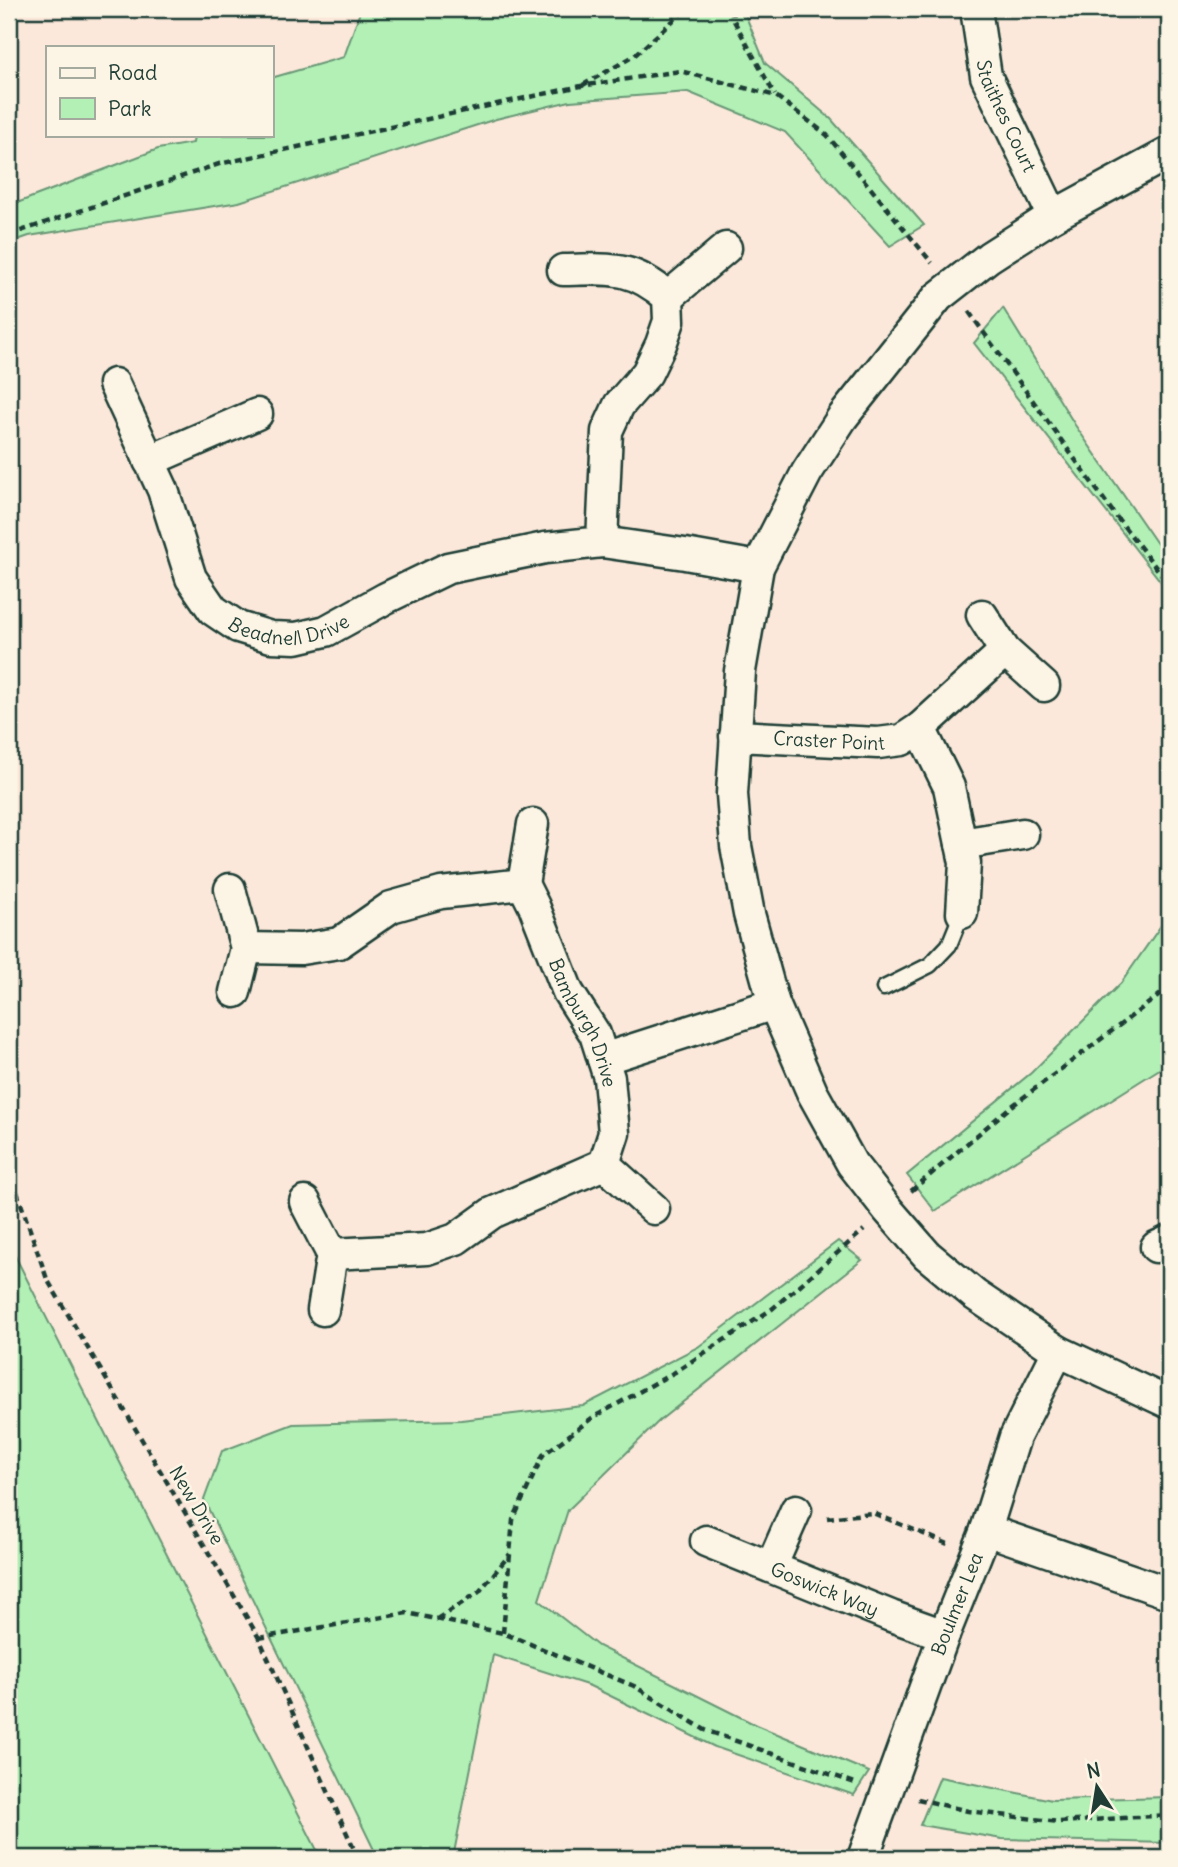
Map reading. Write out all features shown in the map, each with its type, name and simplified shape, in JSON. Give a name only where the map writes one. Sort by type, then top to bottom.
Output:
[{"type":"street","name":"Staithes Court","points":[[976,9],[986,76],[1053,216]]},
{"type":"street","points":[[1169,153],[1053,216],[989,257],[938,297],[842,418],[807,472],[758,567],[740,671],[732,794],[736,846],[749,914],[774,1004],[812,1092],[852,1164],[927,1255],[975,1295],[1058,1352],[1169,1404]]},
{"type":"street","points":[[668,298],[726,248]]},
{"type":"street","points":[[564,270],[628,272],[650,282],[668,298],[669,321],[662,344],[647,373],[619,405],[607,431],[601,542]]},
{"type":"street","name":"Beadnell Drive","points":[[114,384],[163,490],[191,578],[213,610],[238,627],[271,637],[296,638],[326,631],[448,568],[545,548],[601,542],[758,567]]},
{"type":"street","points":[[149,461],[257,414]]},
{"type":"street","points":[[982,615],[1005,652],[1044,686]]},
{"type":"street","name":"Craster Point","points":[[735,736],[878,743],[902,740],[920,729],[1005,652]]},
{"type":"street","points":[[920,729],[949,787],[965,863],[962,913]]},
{"type":"street","points":[[246,948],[301,949],[339,943],[391,907],[441,893],[523,884],[533,824]]},
{"type":"street","points":[[961,844],[1023,834]]},
{"type":"street","name":"Bamburgh Drive","points":[[523,884],[568,992],[595,1034],[609,1078],[614,1133],[604,1164]]},
{"type":"street","points":[[230,889],[246,948],[235,992]]},
{"type":"street","points":[[603,1059],[774,1004]]},
{"type":"street","points":[[332,1254],[427,1249],[456,1238],[492,1213],[604,1164],[654,1209]]},
{"type":"street","points":[[305,1202],[332,1254],[323,1310]]},
{"type":"street","name":"Boulmer Lea","points":[[863,1858],[944,1635],[981,1542],[1015,1437],[1058,1352]]},
{"type":"street","points":[[771,1567],[796,1510]]},
{"type":"street","name":"Goswick Way","points":[[706,1541],[944,1635]]},
{"type":"street","points":[[981,1542],[1169,1593]]},
{"type":"lane","points":[[884,988],[930,965],[949,946],[962,913]]},
{"type":"path","points":[[581,86],[634,56],[686,9]]},
{"type":"path","points":[[732,9],[733,19],[776,96]]},
{"type":"path","points":[[9,235],[219,164],[581,86],[680,71],[776,96],[827,135],[929,260]]},
{"type":"path","points":[[975,320],[1115,515],[1169,583]]},
{"type":"path","points":[[919,1184],[1008,1109],[1169,988]]},
{"type":"path","name":"New Drive","points":[[9,1169],[47,1279],[259,1637],[358,1858]]},
{"type":"path","points":[[503,1633],[513,1520],[543,1455],[592,1419],[675,1372],[772,1309],[862,1233]]},
{"type":"path","points":[[796,1510],[816,1519],[873,1513],[981,1542]]},
{"type":"path","points":[[437,1619],[479,1592],[510,1553]]},
{"type":"path","points":[[259,1637],[407,1613],[503,1633],[634,1686],[705,1730],[860,1784]]},
{"type":"path","points":[[921,1800],[968,1811],[1059,1822],[1169,1815]]},
{"type":"green space","points":[[361,9],[743,9],[765,63],[831,119],[924,225],[890,246],[785,132],[688,92],[570,101],[496,119],[239,202],[29,236],[9,243],[9,206],[158,149],[193,143],[194,136],[273,136],[273,77],[344,57]]},
{"type":"green space","points":[[1003,308],[1075,425],[1169,561],[1169,592],[974,343]]},
{"type":"green space","points":[[1169,914],[1169,1063],[935,1211],[907,1175],[1031,1073],[1121,983]]},
{"type":"green space","points":[[838,1241],[862,1260],[659,1421],[568,1510],[539,1600],[598,1646],[756,1725],[869,1772],[854,1795],[715,1747],[590,1686],[493,1655],[453,1858],[378,1858],[204,1500],[222,1451],[293,1424],[461,1420],[583,1406],[698,1347]]},
{"type":"green space","points":[[9,1244],[321,1858],[9,1858]]},
{"type":"green space","points":[[940,1777],[1052,1800],[1169,1797],[1169,1843],[1002,1839],[920,1825]]}]
